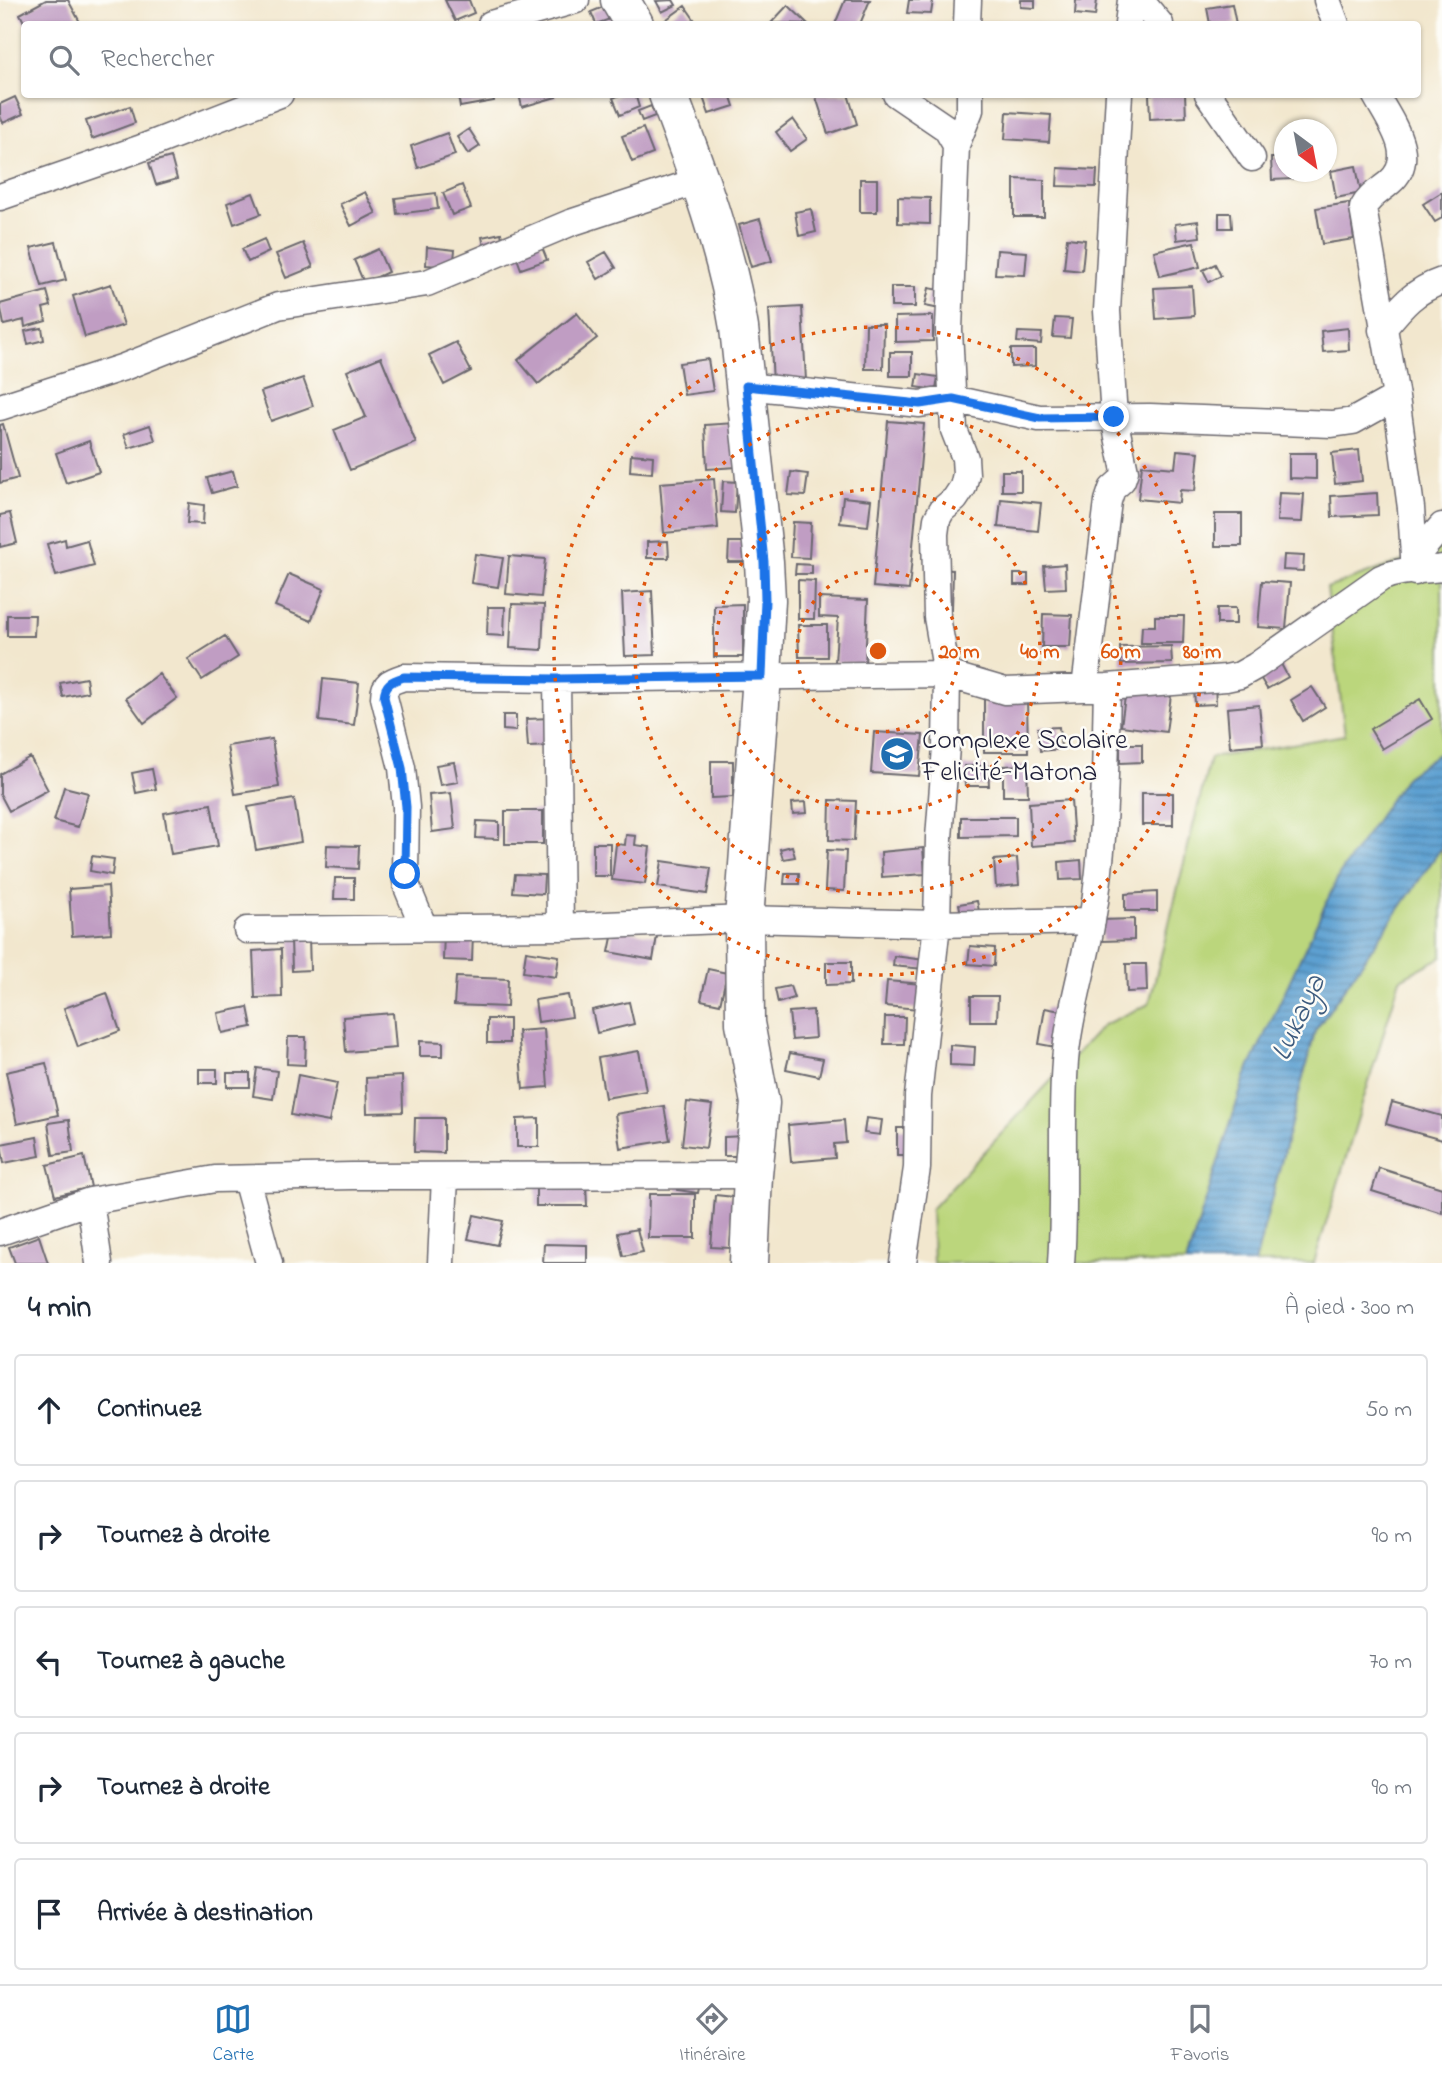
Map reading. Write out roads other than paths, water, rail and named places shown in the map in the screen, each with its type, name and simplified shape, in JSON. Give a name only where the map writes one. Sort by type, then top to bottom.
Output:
[{"type":"street","points":[[502,21],[576,0]]},
{"type":"street","points":[[620,0],[632,21]]},
{"type":"street","points":[[967,21],[968,0]]},
{"type":"street","points":[[1128,21],[1131,0]]},
{"type":"street","points":[[1140,0],[1158,21]]},
{"type":"street","points":[[1327,0],[1335,21]]},
{"type":"street","points":[[0,197],[139,149],[270,98]]},
{"type":"street","points":[[670,98],[701,180],[733,291],[746,386],[764,562],[762,676],[744,919],[745,1023],[760,1103],[749,1263]]},
{"type":"street","points":[[902,98],[946,128],[956,145]]},
{"type":"street","points":[[903,1263],[917,1168],[918,1096],[937,924],[939,838],[946,747],[947,674],[937,617],[935,534],[937,519],[963,487],[966,474],[965,458],[954,429],[949,330],[956,145],[970,110],[970,98]]},
{"type":"street","points":[[1061,1263],[1065,1060],[1074,994],[1092,921],[1103,834],[1096,687],[1108,501],[1112,489],[1122,480],[1125,471],[1114,417],[1107,311],[1119,98]]},
{"type":"street","points":[[1211,98],[1252,159]]},
{"type":"street","points":[[1377,98],[1400,139],[1403,157],[1392,181],[1367,200],[1363,208],[1382,330],[1396,397],[1411,508],[1415,565]]},
{"type":"street","points":[[0,407],[124,367],[278,306],[427,284],[570,223],[701,180]]},
{"type":"street","points":[[1382,330],[1407,300],[1424,288],[1442,281]]},
{"type":"street","points":[[746,386],[920,404],[953,399],[1040,418],[1114,417],[1344,424],[1396,397]]},
{"type":"street","points":[[1415,565],[1442,526]]},
{"type":"street","points":[[424,928],[407,887],[406,807],[402,768],[384,697],[384,689],[390,682],[404,677],[557,679],[947,674],[1005,691],[1096,687],[1240,675],[1381,578],[1415,565],[1442,568]]},
{"type":"street","points":[[557,679],[560,927]]},
{"type":"street","points":[[247,930],[560,927],[744,919],[937,924],[1092,921]]},
{"type":"street","points":[[0,1233],[90,1201],[215,1179],[753,1175]]},
{"type":"street","points":[[441,1263],[445,1177]]},
{"type":"street","points":[[246,1179],[269,1263]]},
{"type":"street","points":[[90,1201],[99,1263]]},
{"type":"water","name":"Lukaya","points":[[1442,751],[1442,847],[1315,1031],[1255,1263],[1186,1263],[1245,1077],[1339,875],[1406,776]]},
{"type":"place","name":"Complexe Scolaire Felicité-Matona","points":[[897,754]]}]
